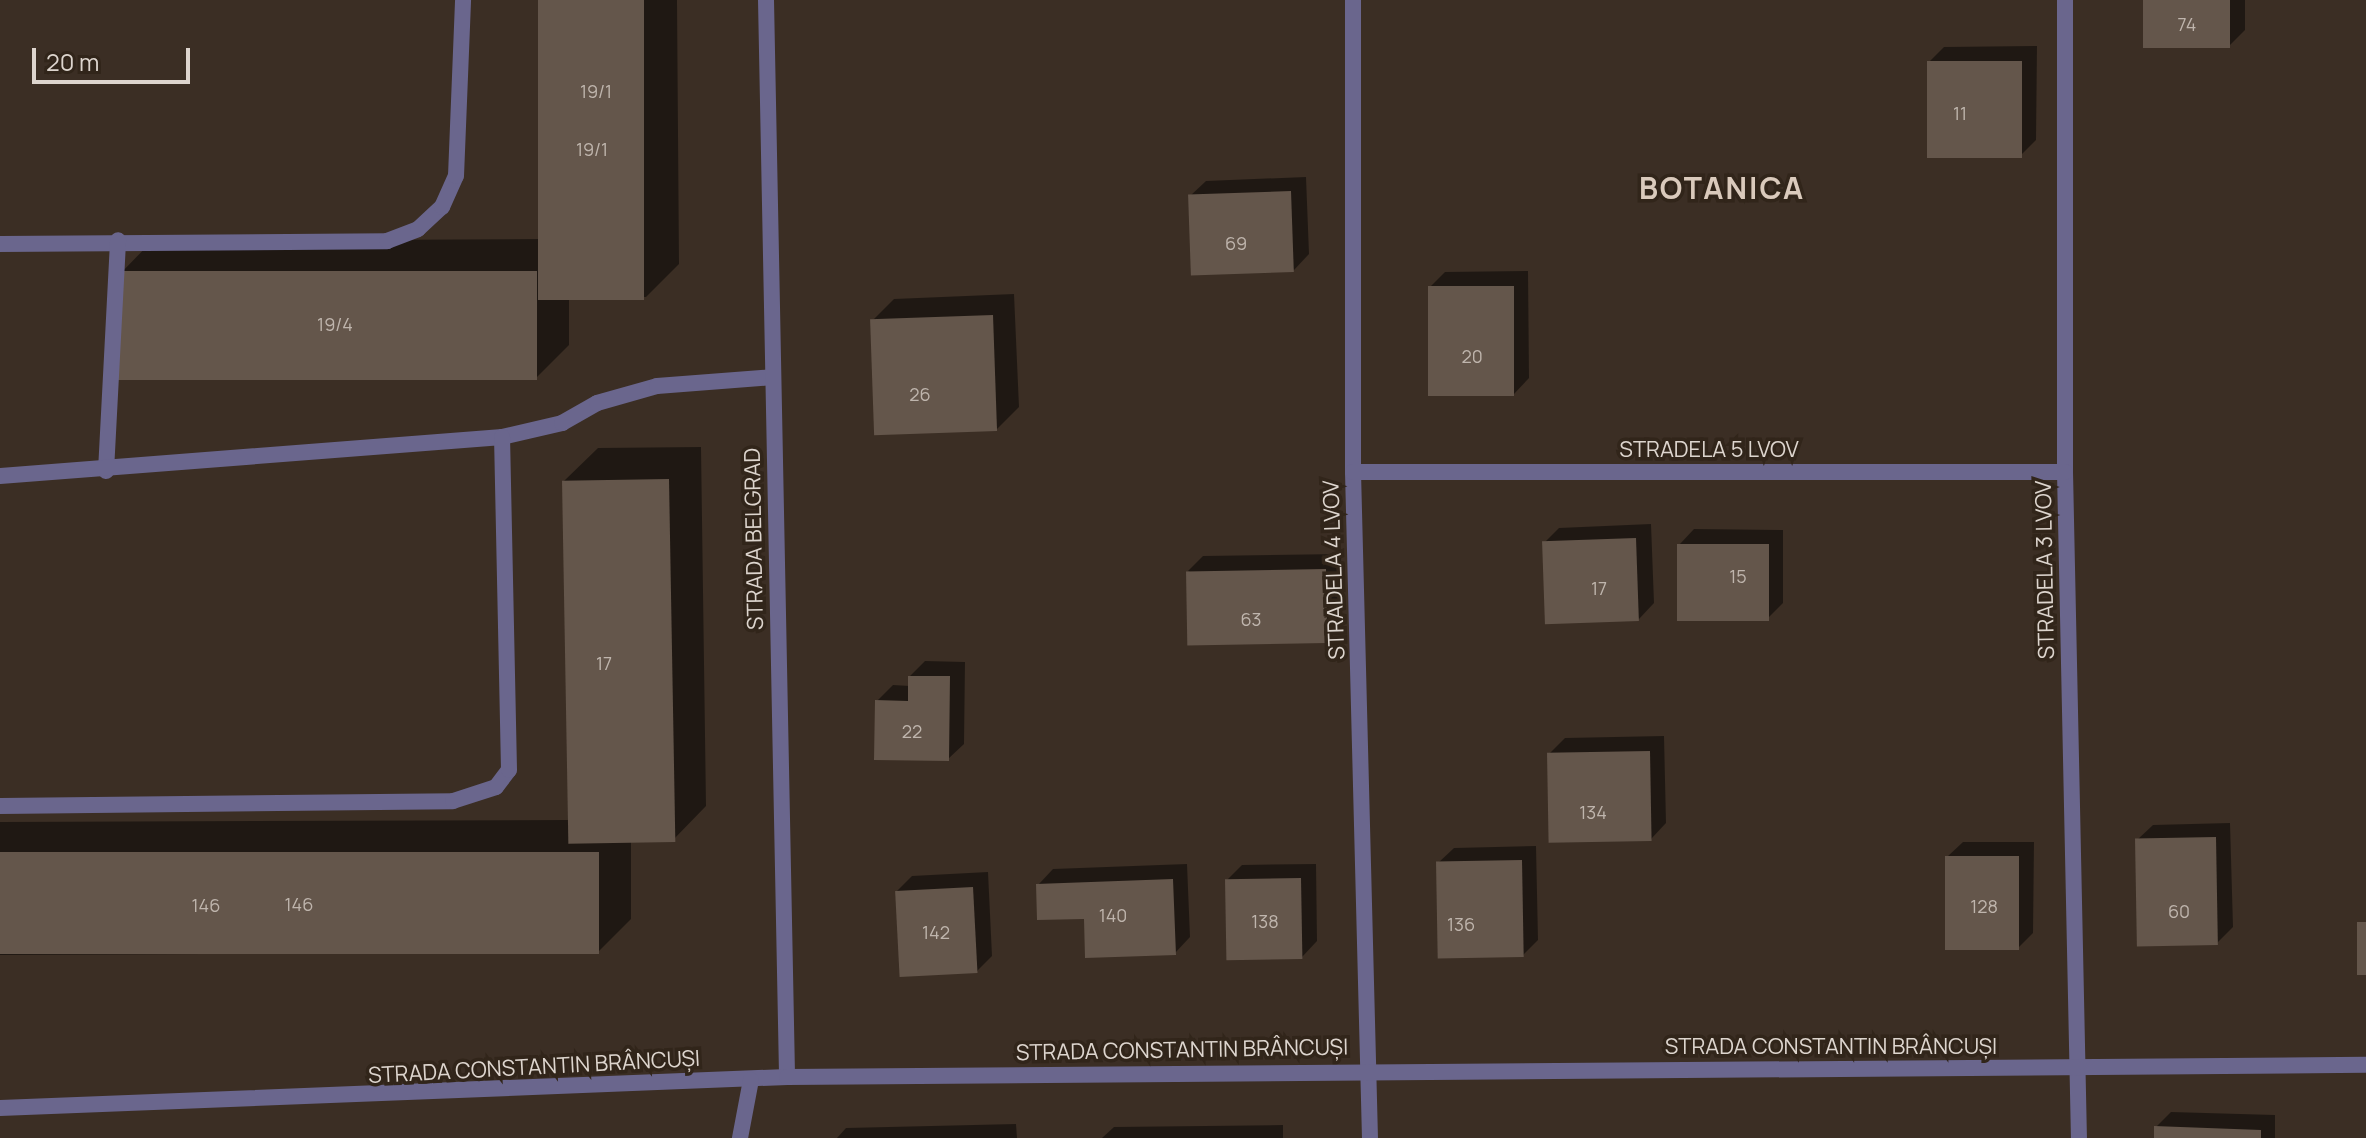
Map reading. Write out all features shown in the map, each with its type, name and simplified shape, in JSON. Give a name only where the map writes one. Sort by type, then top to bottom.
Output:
[{"type":"street","points":[[0,244],[118,240],[387,241],[418,229],[442,207],[456,176],[463,0]]},
{"type":"street","name":"STRADA BELGRAD","points":[[766,0],[787,1077]]},
{"type":"street","name":"STRADELA 4 LVOV","points":[[1353,0],[1353,472],[1370,1138]]},
{"type":"street","name":"STRADELA 3 LVOV","points":[[2065,0],[2065,472],[2079,1138]]},
{"type":"street","points":[[106,471],[118,240]]},
{"type":"street","points":[[0,476],[106,471],[502,437],[562,423],[597,403],[657,386],[773,377]]},
{"type":"street","points":[[0,806],[453,801],[496,787],[509,770],[502,437]]},
{"type":"street","name":"STRADELA 5 LVOV","points":[[1353,472],[2065,472]]},
{"type":"street","name":"STRADA CONSTANTIN BRÂNCUȘI","points":[[0,1108],[787,1077],[1370,1069],[2366,1065]]},
{"type":"street","points":[[740,1138],[751,1080]]},
{"type":"building","points":[[538,0],[644,0],[644,300],[538,300]]},
{"type":"building","points":[[2143,0],[2230,0],[2230,48],[2143,48]]},
{"type":"building","points":[[1927,61],[2022,61],[2022,158],[1927,158]]},
{"type":"building","points":[[1291,191],[1294,272],[1191,276],[1188,195]]},
{"type":"building","points":[[117,271],[537,271],[537,380],[117,380]]},
{"type":"building","points":[[1428,286],[1514,286],[1514,396],[1428,396]]},
{"type":"building","points":[[993,315],[997,431],[874,435],[870,319]]},
{"type":"building","points":[[669,479],[675,842],[568,844],[562,481]]},
{"type":"building","points":[[1636,538],[1639,621],[1545,624],[1542,541]]},
{"type":"building","points":[[1677,544],[1769,544],[1769,621],[1677,621]]},
{"type":"building","points":[[1326,569],[1327,643],[1187,645],[1186,571]]},
{"type":"building","points":[[908,676],[950,676],[949,761],[874,760],[875,700],[908,701]]},
{"type":"building","points":[[1650,751],[1652,841],[1549,843],[1547,753]]},
{"type":"building","points":[[2216,837],[2218,945],[2137,946],[2135,838]]},
{"type":"building","points":[[0,852],[599,852],[599,954],[0,954]]},
{"type":"building","points":[[1945,856],[2019,856],[2019,950],[1945,950]]},
{"type":"building","points":[[1522,860],[1524,957],[1438,958],[1436,862]]},
{"type":"building","points":[[1301,878],[1302,959],[1226,960],[1225,879]]},
{"type":"building","points":[[1173,879],[1176,955],[1085,958],[1084,919],[1037,920],[1036,884]]},
{"type":"building","points":[[973,887],[978,973],[900,977],[895,891]]},
{"type":"building","points":[[2357,922],[2366,922],[2366,975],[2357,975]]},
{"type":"building","points":[[2154,1126],[2261,1130],[2261,1138],[2154,1138]]},
{"type":"district","name":"BOTANICA","points":[[1722,188]]}]
